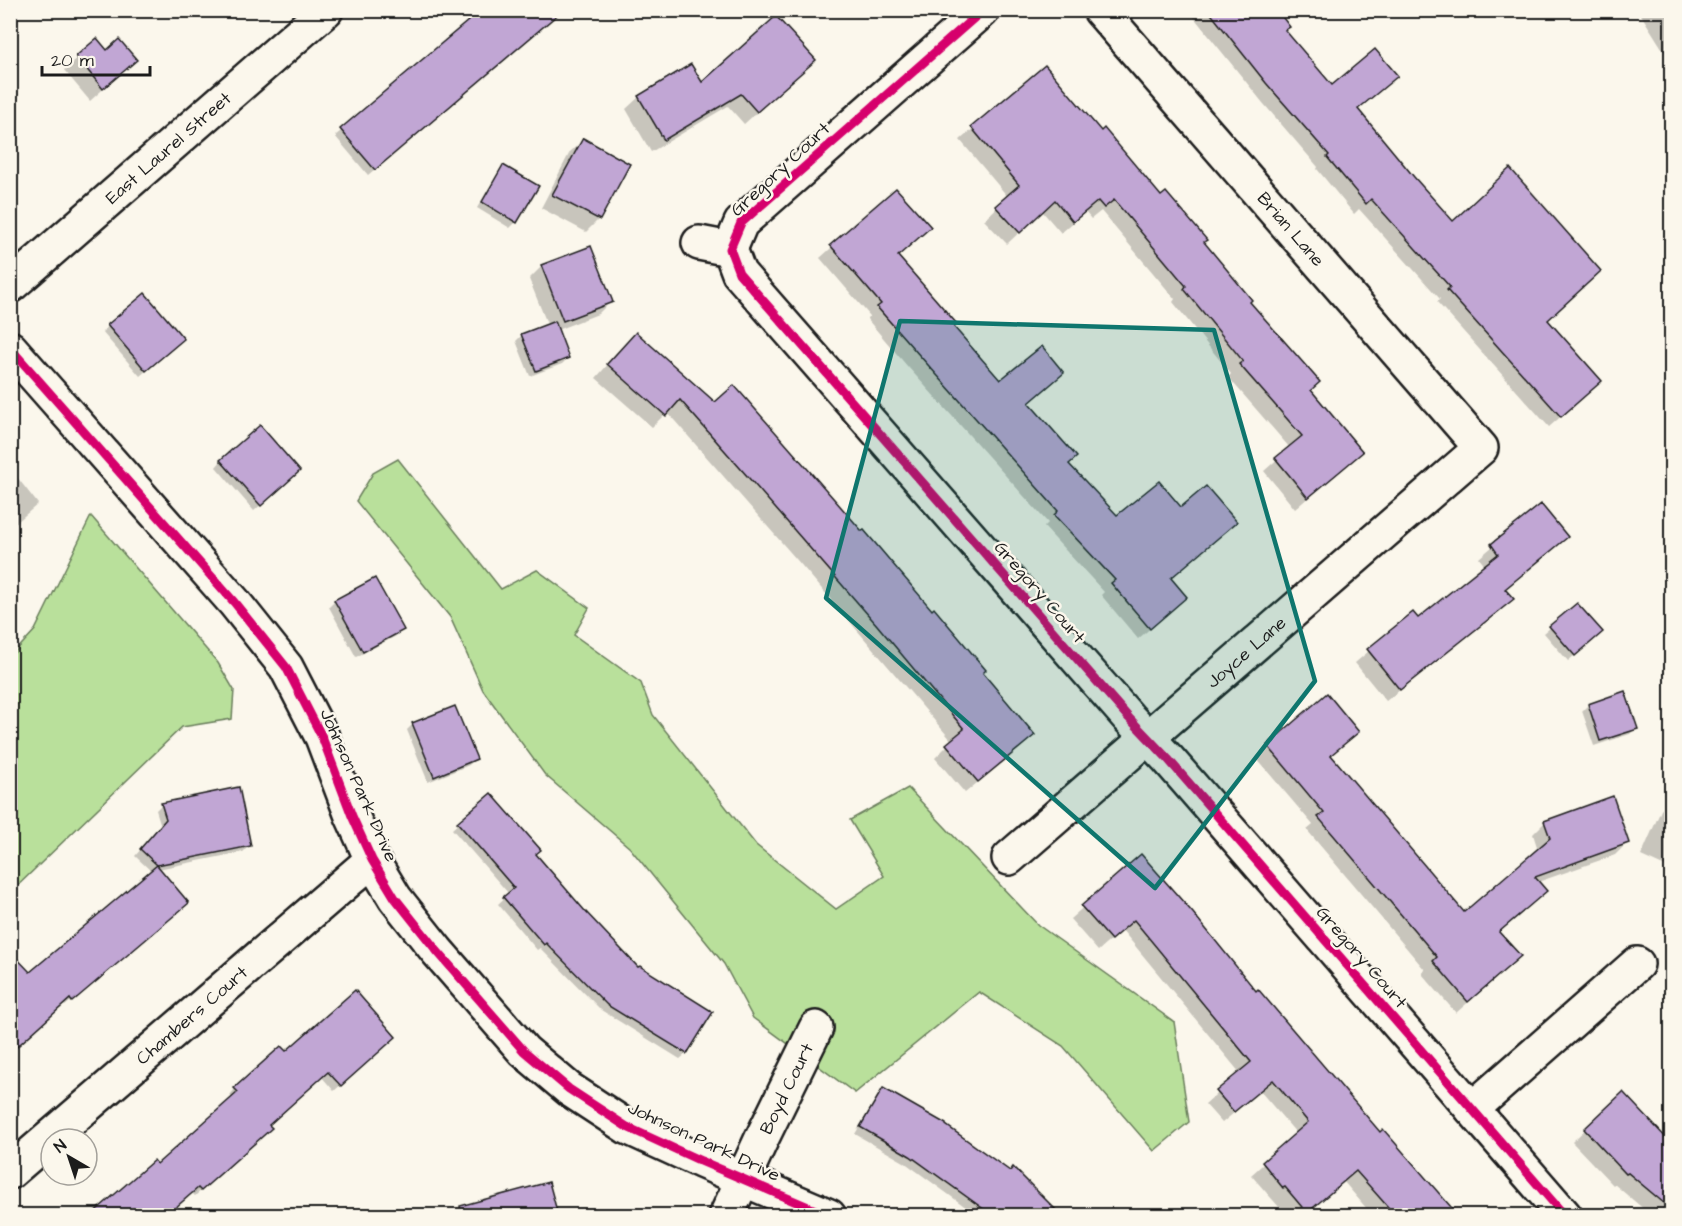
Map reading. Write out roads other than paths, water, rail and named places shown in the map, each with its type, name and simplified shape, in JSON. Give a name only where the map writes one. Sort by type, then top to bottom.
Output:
[{"type":"street","name":"East Laurel Street","points":[[10,286],[326,10]]},
{"type":"street","name":"Gregory Court","points":[[983,10],[714,246],[1148,737],[1565,1215]]},
{"type":"street","name":"Brian Lane","points":[[1100,10],[1481,448]]},
{"type":"street","name":"Johnson Park Drive","points":[[10,348],[234,602],[286,667],[322,737],[352,816],[372,860],[395,898],[437,951],[533,1058],[569,1089],[627,1126],[744,1180],[829,1215]]},
{"type":"street","name":"Joyce Lane","points":[[1009,858],[1481,448]]},
{"type":"street","name":"Chambers Court","points":[[10,1172],[372,860]]},
{"type":"street","points":[[1472,1109],[1637,964]]},
{"type":"street","name":"Boyd Court","points":[[726,1215],[816,1028]]}]
